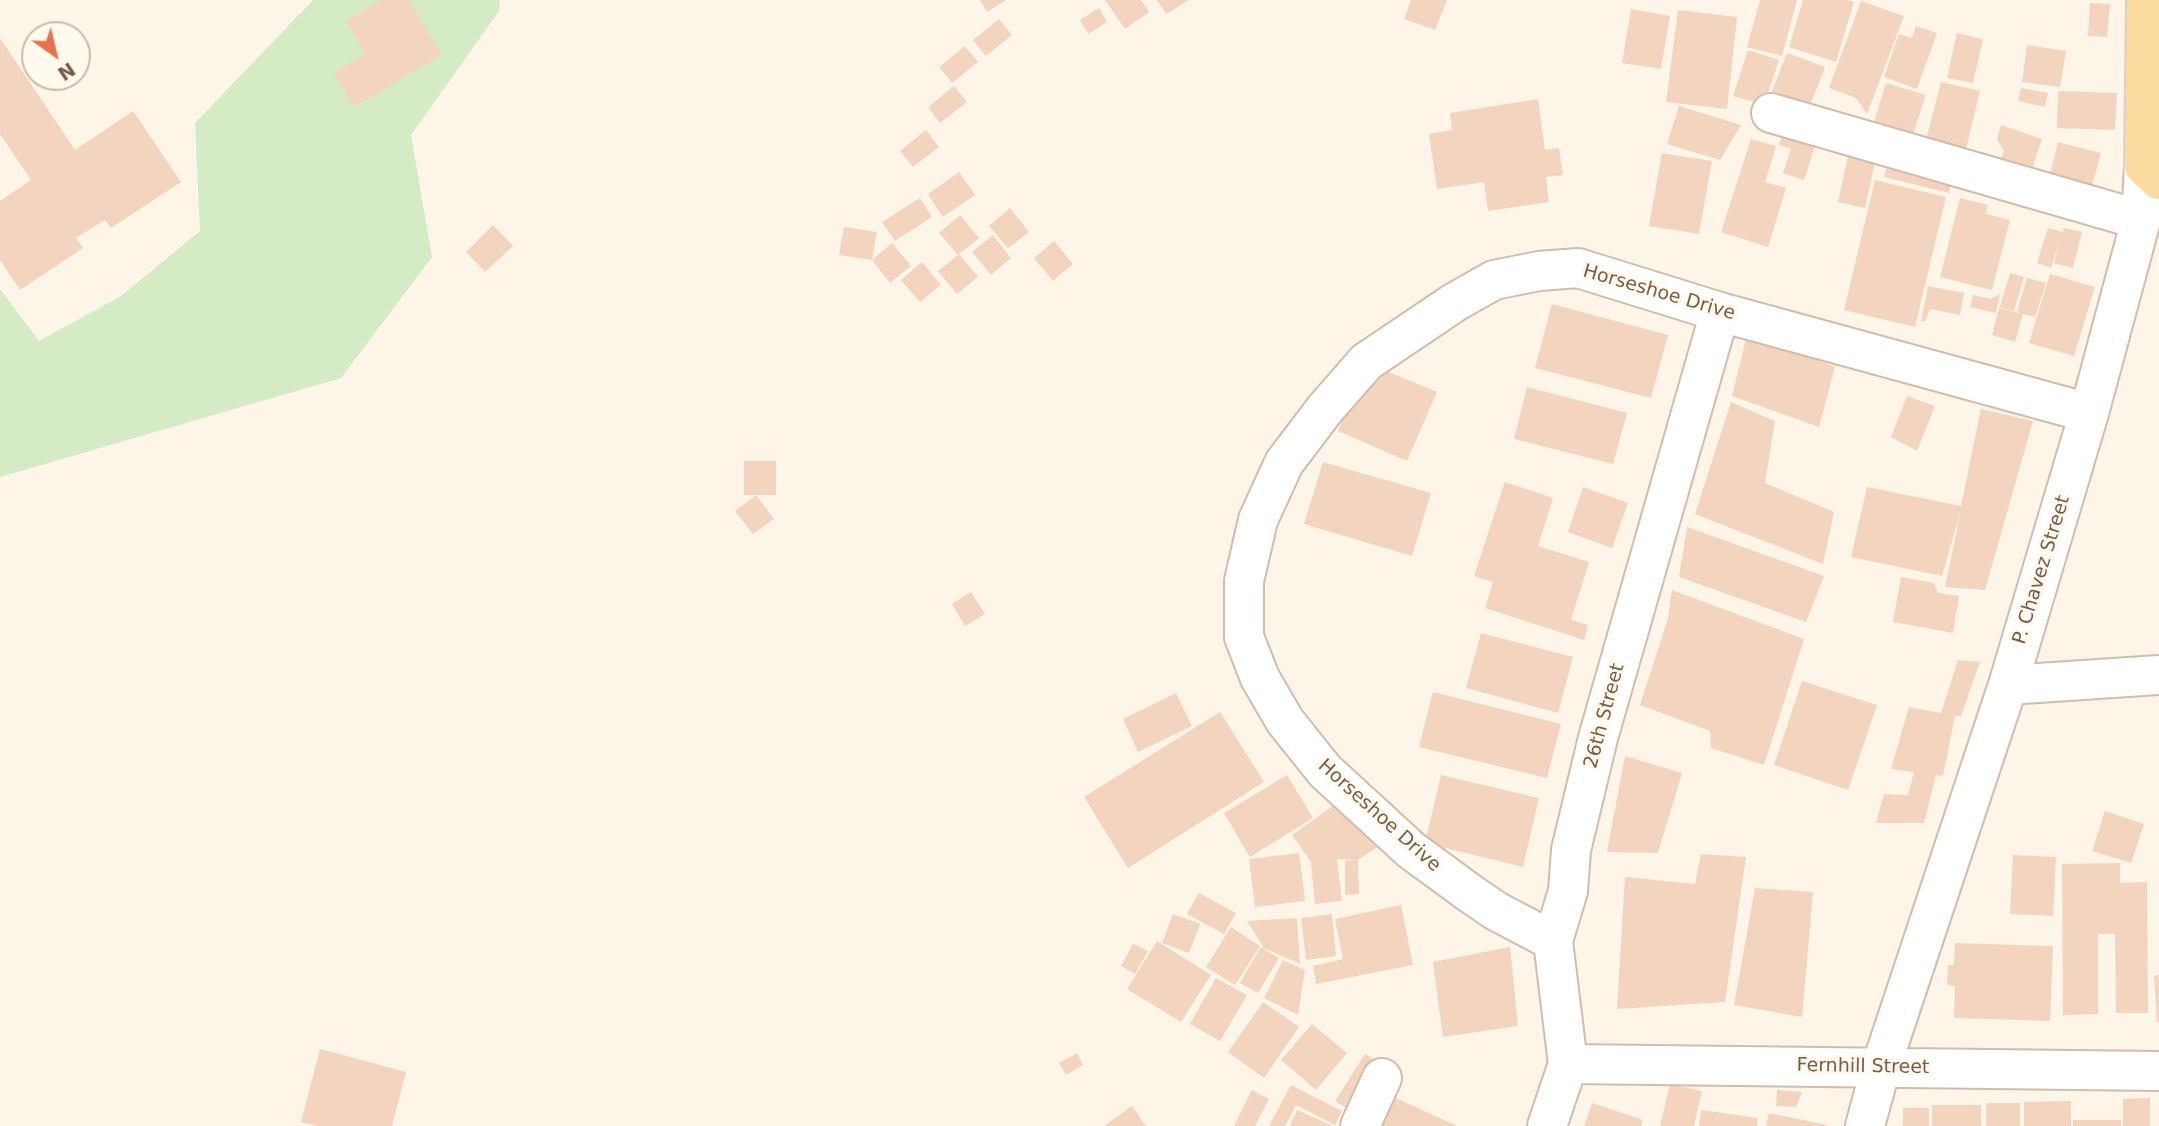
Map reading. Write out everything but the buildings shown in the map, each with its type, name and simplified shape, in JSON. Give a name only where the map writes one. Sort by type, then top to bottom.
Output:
[{"type":"main road","name":"P. Chavez Street","points":[[2146,0],[2152,173]]},
{"type":"street","points":[[1772,113],[2141,220]]},
{"type":"street","name":"P. Chavez Street","points":[[1865,1126],[1881,1067],[2008,685],[2089,413],[2152,173]]},
{"type":"street","name":"Horseshoe Drive","points":[[1553,941],[1496,911],[1411,850],[1325,771],[1285,721],[1260,678],[1244,637],[1244,580],[1258,520],[1284,463],[1325,409],[1366,362],[1455,302],[1494,280],[1539,271],[1578,268],[1720,312],[2089,413]]},
{"type":"street","name":"26th Street","points":[[1547,1126],[1568,1064],[1553,941],[1568,891],[1571,850],[1598,738],[1720,312]]},
{"type":"street","points":[[2008,685],[2159,675]]},
{"type":"street","name":"Fernhill Street","points":[[1568,1064],[2159,1071]]},
{"type":"street","points":[[1360,1126],[1382,1078]]},
{"type":"green space","points":[[313,0],[500,0],[499,11],[411,135],[432,257],[341,378],[0,477],[0,289],[39,341],[121,296],[200,231],[195,123]]}]
